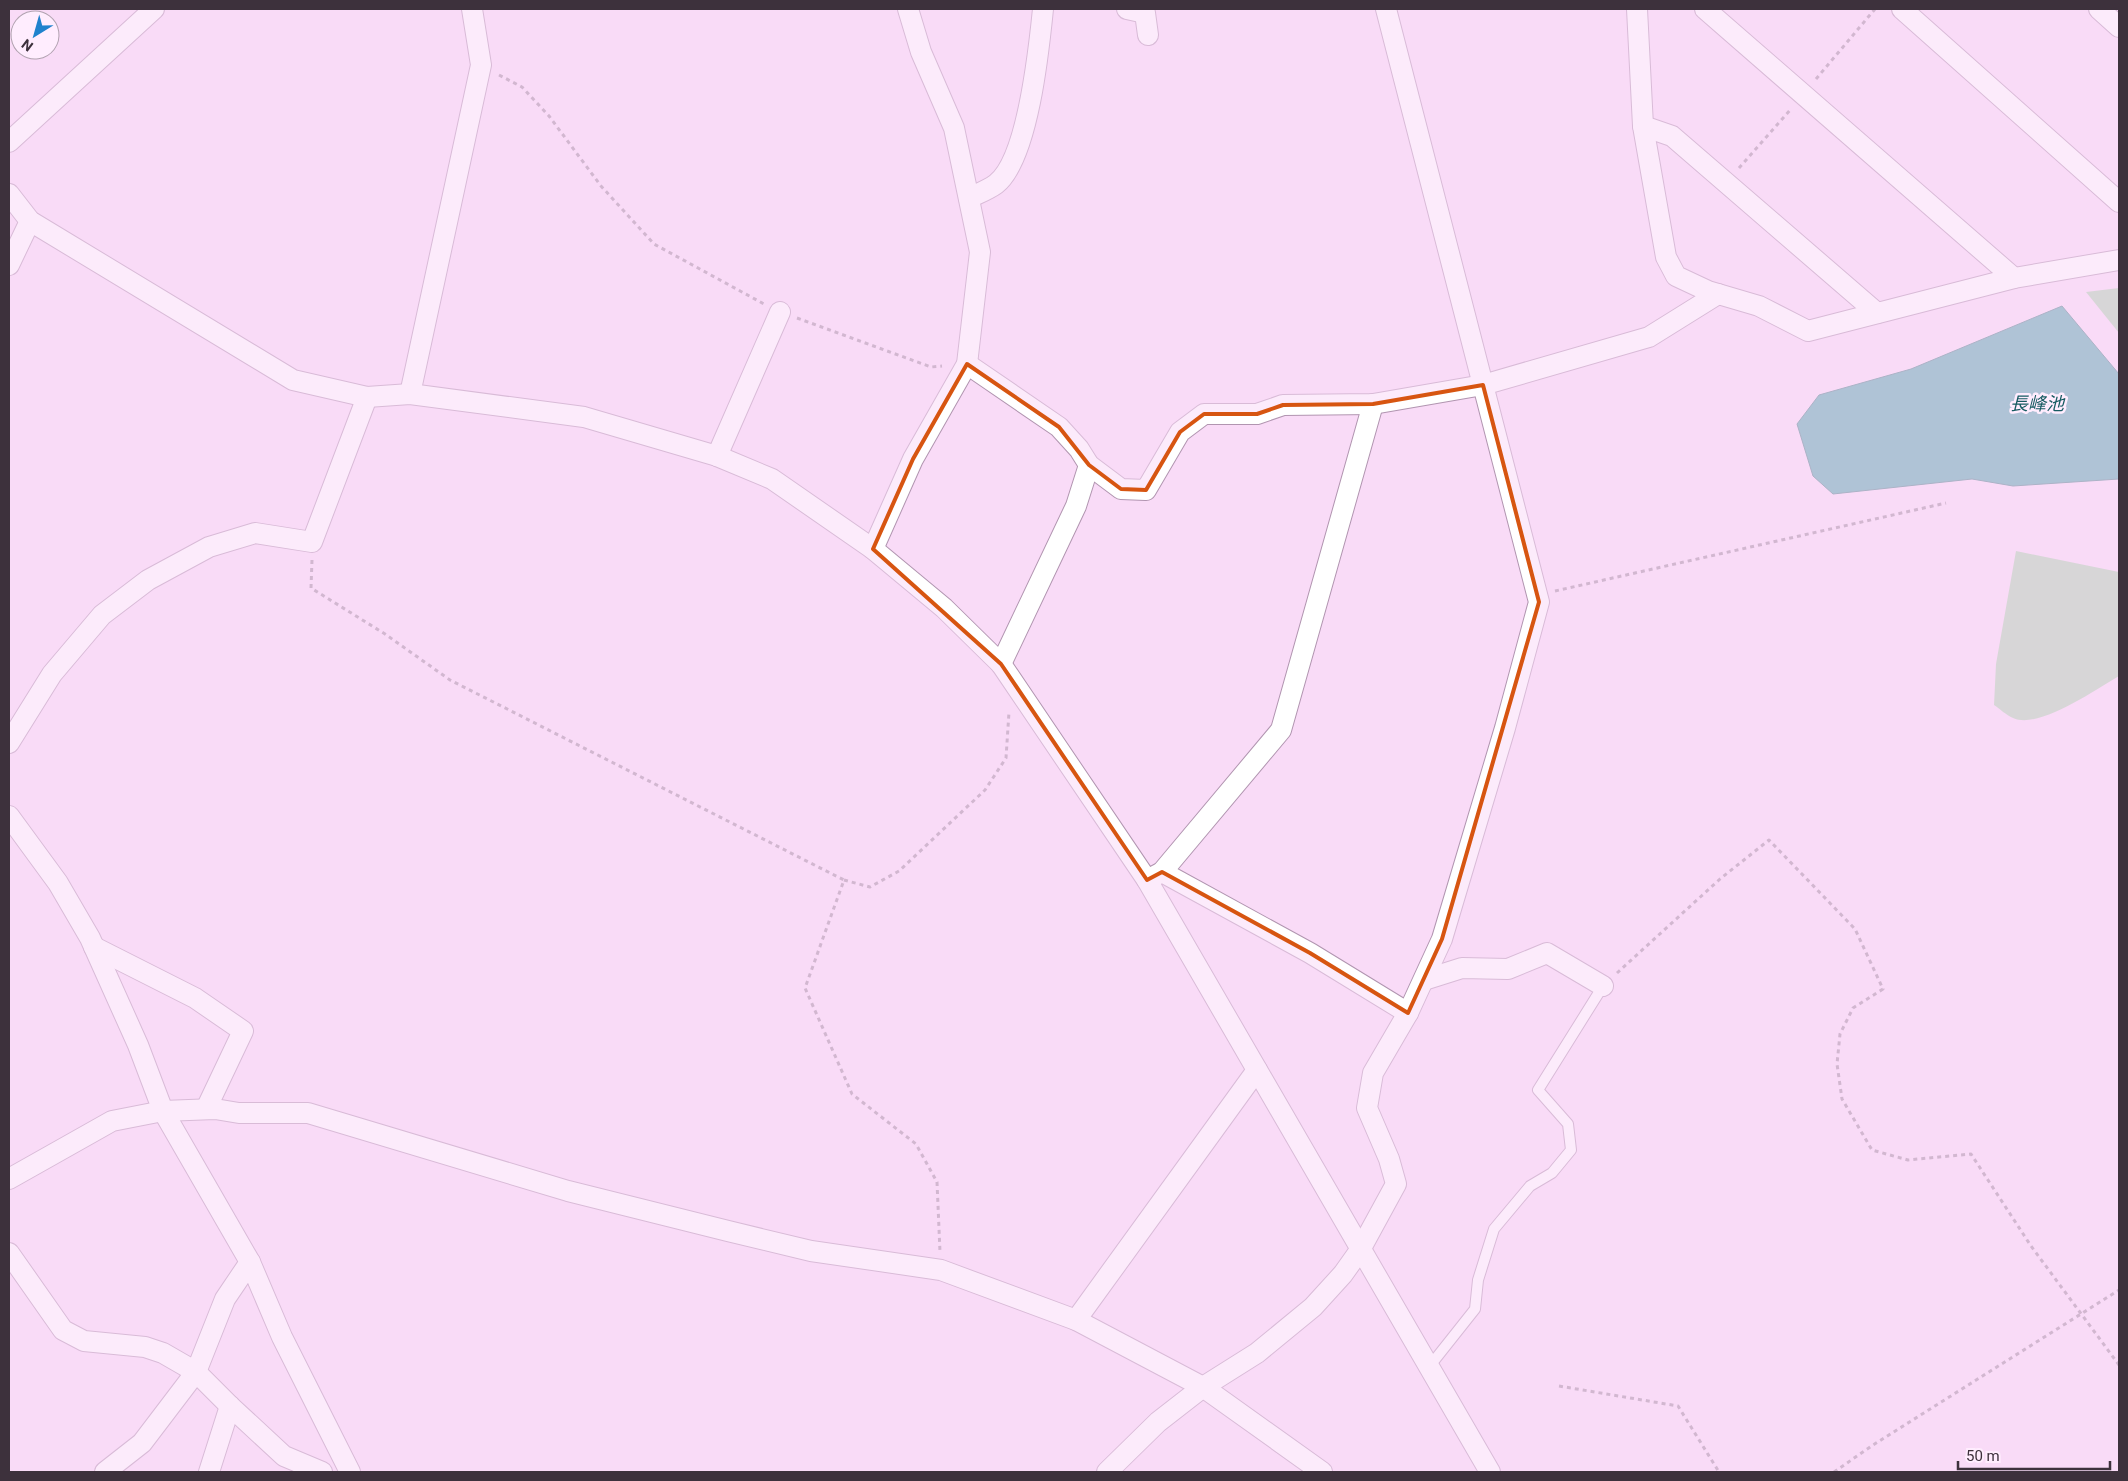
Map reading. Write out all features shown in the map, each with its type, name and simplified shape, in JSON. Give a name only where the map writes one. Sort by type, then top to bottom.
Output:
[{"type":"street","points":[[410,394],[481,65],[472,9]]},
{"type":"street","points":[[873,549],[913,459],[967,364],[980,252],[954,128],[921,52],[908,9]]},
{"type":"street","points":[[969,198],[997,184],[1011,165],[1037,67],[1043,9]]},
{"type":"street","points":[[1128,9],[1145,13],[1148,35]]},
{"type":"street","points":[[1107,1472],[1158,1422],[1203,1387],[1257,1353],[1313,1307],[1343,1274],[1360,1250],[1396,1184],[1367,1108],[1373,1073],[1408,1014],[1442,940],[1540,602],[1386,9]]},
{"type":"street","points":[[1637,9],[1643,126],[1666,257],[1676,276],[1718,294],[1759,306],[1808,331],[2014,278],[2119,260]]},
{"type":"street","points":[[1705,9],[2014,278]]},
{"type":"street","points":[[1902,9],[2119,202]]},
{"type":"street","points":[[2098,9],[2119,27]]},
{"type":"street","points":[[9,142],[150,10]]},
{"type":"street","points":[[1643,126],[1672,136],[1877,314]]},
{"type":"street","points":[[9,194],[30,221],[292,380],[367,398],[410,394],[584,417],[717,456],[772,479],[873,549],[944,608],[1001,664],[1155,876],[1257,1070],[1490,1472]]},
{"type":"street","points":[[9,265],[30,221]]},
{"type":"street","points":[[967,364],[1059,427],[1080,449],[1089,465],[1121,489],[1146,490],[1180,432],[1204,414],[1257,414],[1282,405],[1373,404],[1483,384],[1649,338],[1718,294]]},
{"type":"street","points":[[717,456],[780,312]]},
{"type":"street","points":[[9,743],[52,674],[102,615],[148,580],[209,547],[255,533],[312,542],[367,398]]},
{"type":"street","points":[[1155,876],[1281,730],[1373,404]]},
{"type":"street","points":[[1001,664],[1076,506],[1089,465]]},
{"type":"street","points":[[9,816],[58,883],[77,914],[138,1045],[163,1111],[250,1262],[282,1337],[350,1472]]},
{"type":"street","points":[[1155,876],[1310,953],[1408,1014]]},
{"type":"street","points":[[94,947],[195,998],[243,1031],[206,1109]]},
{"type":"street","points":[[1424,980],[1462,968],[1508,969],[1547,953],[1603,986]]},
{"type":"street","points":[[1076,1320],[1257,1070]]},
{"type":"street","points":[[9,1179],[112,1121],[163,1111],[206,1109],[239,1113],[308,1113],[568,1191],[690,1222],[811,1250],[941,1270],[1076,1320],[1203,1387],[1322,1472]]},
{"type":"street","points":[[9,1253],[63,1330],[84,1341],[145,1347],[163,1352],[196,1372],[284,1456],[322,1472]]},
{"type":"street","points":[[105,1472],[142,1442],[196,1372],[225,1299],[250,1262]]},
{"type":"street","points":[[209,1472],[230,1406]]},
{"type":"lane","points":[[1429,1367],[1475,1308],[1478,1280],[1494,1229],[1530,1186],[1552,1173],[1571,1150],[1568,1124],[1538,1090],[1603,986]]},
{"type":"path","points":[[1726,183],[1875,9]]},
{"type":"path","points":[[481,65],[522,86],[549,116],[601,186],[654,244],[780,312],[931,367],[967,364]]},
{"type":"path","points":[[1538,595],[1946,503]]},
{"type":"path","points":[[312,542],[311,588],[385,634],[450,680],[844,880],[870,886],[899,871],[985,790],[1006,758],[1009,703],[1014,682]]},
{"type":"path","points":[[1603,986],[1720,879],[1769,840],[1855,929],[1884,989],[1853,1008],[1840,1034],[1837,1064],[1842,1099],[1872,1150],[1908,1160],[1971,1154],[2031,1246],[2083,1314],[2119,1366]]},
{"type":"path","points":[[844,880],[805,988],[852,1094],[916,1144],[937,1182],[941,1270]]},
{"type":"path","points":[[1834,1472],[1873,1445],[2119,1290]]},
{"type":"path","points":[[1560,1386],[1678,1406],[1719,1472]]},
{"type":"highlighted area","points":[[967,364],[1059,427],[1089,465],[1121,489],[1146,490],[1180,432],[1204,414],[1257,414],[1283,405],[1373,404],[1483,385],[1539,602],[1442,939],[1408,1013],[1310,953],[1162,872],[1147,880],[1001,664],[873,549],[913,459]]},
{"type":"shaded area","points":[[2119,288],[2119,333],[2086,292]]},
{"type":"shaded area","points":[[2016,551],[2119,572],[2119,676],[2052,713],[2024,720],[2010,717],[1994,705],[1996,664]]},
{"type":"water","name":"長峰池","points":[[2062,306],[2119,374],[2119,479],[2013,486],[1972,479],[1833,494],[1813,476],[1797,424],[1819,395],[1911,369]]}]
